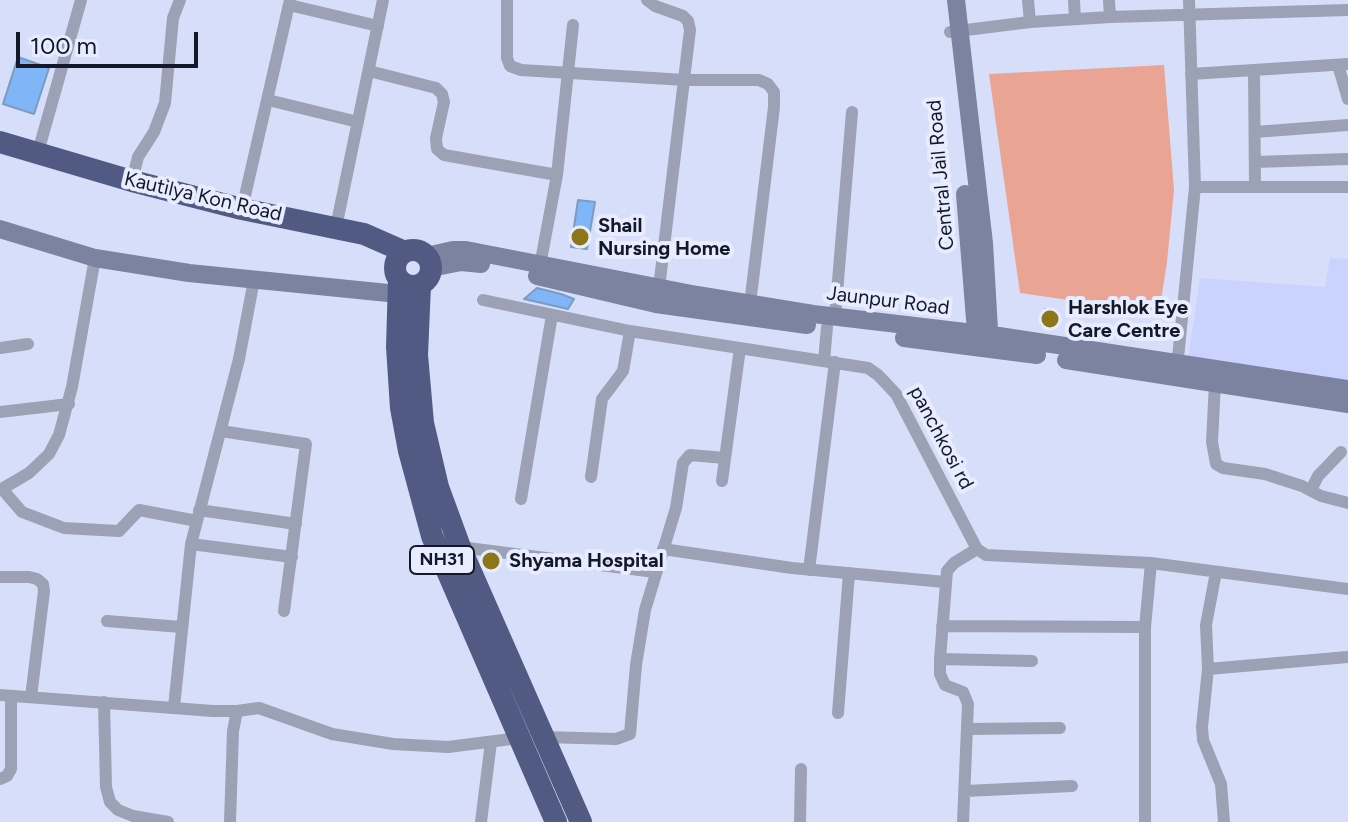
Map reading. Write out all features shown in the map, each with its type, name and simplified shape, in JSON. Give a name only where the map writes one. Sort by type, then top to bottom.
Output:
[{"type":"highway","name":"Kautilya Kon Road","points":[[0,142],[132,181],[334,232],[411,271]]},
{"type":"highway","name":"Kautilya Kon Road","points":[[0,154],[130,192],[240,219],[334,232]]},
{"type":"highway","name":"NH31","points":[[411,271],[423,423],[438,487],[460,547],[581,822]]},
{"type":"highway","name":"NH31","points":[[411,271],[397,347],[401,408],[409,451],[432,536],[556,822]]},
{"type":"street","points":[[38,152],[81,0]]},
{"type":"street","points":[[132,181],[138,157],[154,132],[165,103],[174,11],[180,0]]},
{"type":"street","points":[[334,232],[383,0]]},
{"type":"street","points":[[507,0],[507,58],[510,66],[521,70],[685,80],[759,80],[768,84],[774,92],[750,304]]},
{"type":"street","points":[[647,0],[683,16],[688,21],[691,37],[659,288]]},
{"type":"street","name":"Central Jail Road","points":[[948,0],[955,32],[984,341]]},
{"type":"street","points":[[956,0],[955,32],[1030,22],[1303,6],[1348,10]]},
{"type":"street","points":[[1028,0],[1030,22]]},
{"type":"street","points":[[1074,0],[1075,19]]},
{"type":"street","points":[[1109,0],[1110,17]]},
{"type":"street","points":[[1150,0],[1151,16]]},
{"type":"street","points":[[1177,370],[1195,187],[1189,0]]},
{"type":"street","points":[[242,209],[289,2],[378,26]]},
{"type":"street","points":[[540,270],[557,175],[573,25]]},
{"type":"street","points":[[1191,74],[1343,64],[1348,99]]},
{"type":"street","points":[[369,71],[436,88],[442,94],[444,102],[436,138],[437,149],[444,155],[557,175]]},
{"type":"street","points":[[1254,71],[1255,186]]},
{"type":"street","points":[[268,100],[358,122]]},
{"type":"street","points":[[809,570],[852,112]]},
{"type":"street","points":[[1255,132],[1348,125]]},
{"type":"street","points":[[1255,162],[1348,159]]},
{"type":"street","points":[[1195,187],[1348,187]]},
{"type":"street","name":"Jaunpur Road","points":[[0,229],[95,258],[254,280],[411,271],[453,250],[466,250],[656,304],[831,322],[1177,370],[1348,389]]},
{"type":"street","points":[[95,258],[69,404],[59,435],[49,454],[29,473],[1,490],[22,512],[64,528],[119,531],[139,510],[296,524]]},
{"type":"street","name":"Jaunpur Road","points":[[540,270],[750,304],[831,322]]},
{"type":"street","points":[[174,707],[191,544],[239,359],[254,280]]},
{"type":"street","name":"panchkosi rd","points":[[483,300],[630,331],[868,368],[896,394],[977,549]]},
{"type":"street","points":[[521,499],[552,315]]},
{"type":"street","points":[[591,477],[602,399],[623,371],[630,331]]},
{"type":"street","points":[[0,348],[28,344]]},
{"type":"street","points":[[722,481],[740,348]]},
{"type":"street","name":"Jaunpur Road","points":[[1177,370],[1215,383],[1348,404]]},
{"type":"street","points":[[1215,383],[1212,442],[1216,464],[1223,468],[1265,474],[1348,503]]},
{"type":"street","points":[[0,412],[69,404]]},
{"type":"street","points":[[221,431],[306,444],[284,611]]},
{"type":"street","points":[[1311,490],[1318,476],[1341,452]]},
{"type":"street","points":[[543,737],[616,739],[630,734],[636,665],[655,572],[679,497],[686,457],[725,458]]},
{"type":"street","points":[[191,544],[292,557]]},
{"type":"street","points":[[460,547],[655,572]]},
{"type":"street","points":[[663,549],[809,570],[945,582]]},
{"type":"street","points":[[963,822],[967,696],[945,685],[940,674],[940,659],[947,571],[977,549],[997,557],[1151,563],[1348,589]]},
{"type":"street","points":[[1145,822],[1145,627],[1151,563]]},
{"type":"street","points":[[1216,572],[1205,635],[1208,669],[1202,727],[1203,740],[1221,784],[1224,822]]},
{"type":"street","points":[[838,713],[849,573]]},
{"type":"street","points":[[0,577],[29,577],[43,584],[31,697]]},
{"type":"street","points":[[107,621],[181,627]]},
{"type":"street","points":[[942,626],[1145,627]]},
{"type":"street","points":[[1208,669],[1348,657]]},
{"type":"street","points":[[940,659],[1032,661]]},
{"type":"street","points":[[0,779],[7,776],[11,769],[5,696],[237,711],[259,708],[332,734],[393,744],[448,747],[519,738]]},
{"type":"street","points":[[104,702],[106,787],[110,802],[118,810],[133,816],[168,822]]},
{"type":"street","points":[[230,822],[233,731],[237,711]]},
{"type":"street","points":[[967,729],[1060,728]]},
{"type":"street","points":[[481,822],[491,742]]},
{"type":"street","points":[[800,822],[801,769]]},
{"type":"street","points":[[965,791],[1072,786]]},
{"type":"shaded area","points":[[1164,65],[1174,190],[1159,313],[1020,293],[989,74]]},
{"type":"shaded area","points":[[1330,258],[1348,259],[1348,385],[1188,359],[1200,278],[1325,287]]},
{"type":"building","points":[[18,57],[49,68],[34,114],[3,104]]},
{"type":"building","points":[[578,200],[595,202],[587,249],[571,247]]},
{"type":"building","points":[[537,288],[574,299],[568,309],[524,299]]},
{"type":"building","points":[[1045,309],[1058,312],[1055,327],[1041,325]]},
{"type":"place","name":"Shail Nursing Home","points":[[580,237]]},
{"type":"place","name":"Harshlok Eye Care Centre","points":[[1050,319]]},
{"type":"place","name":"Shyama Hospital","points":[[491,561]]}]
